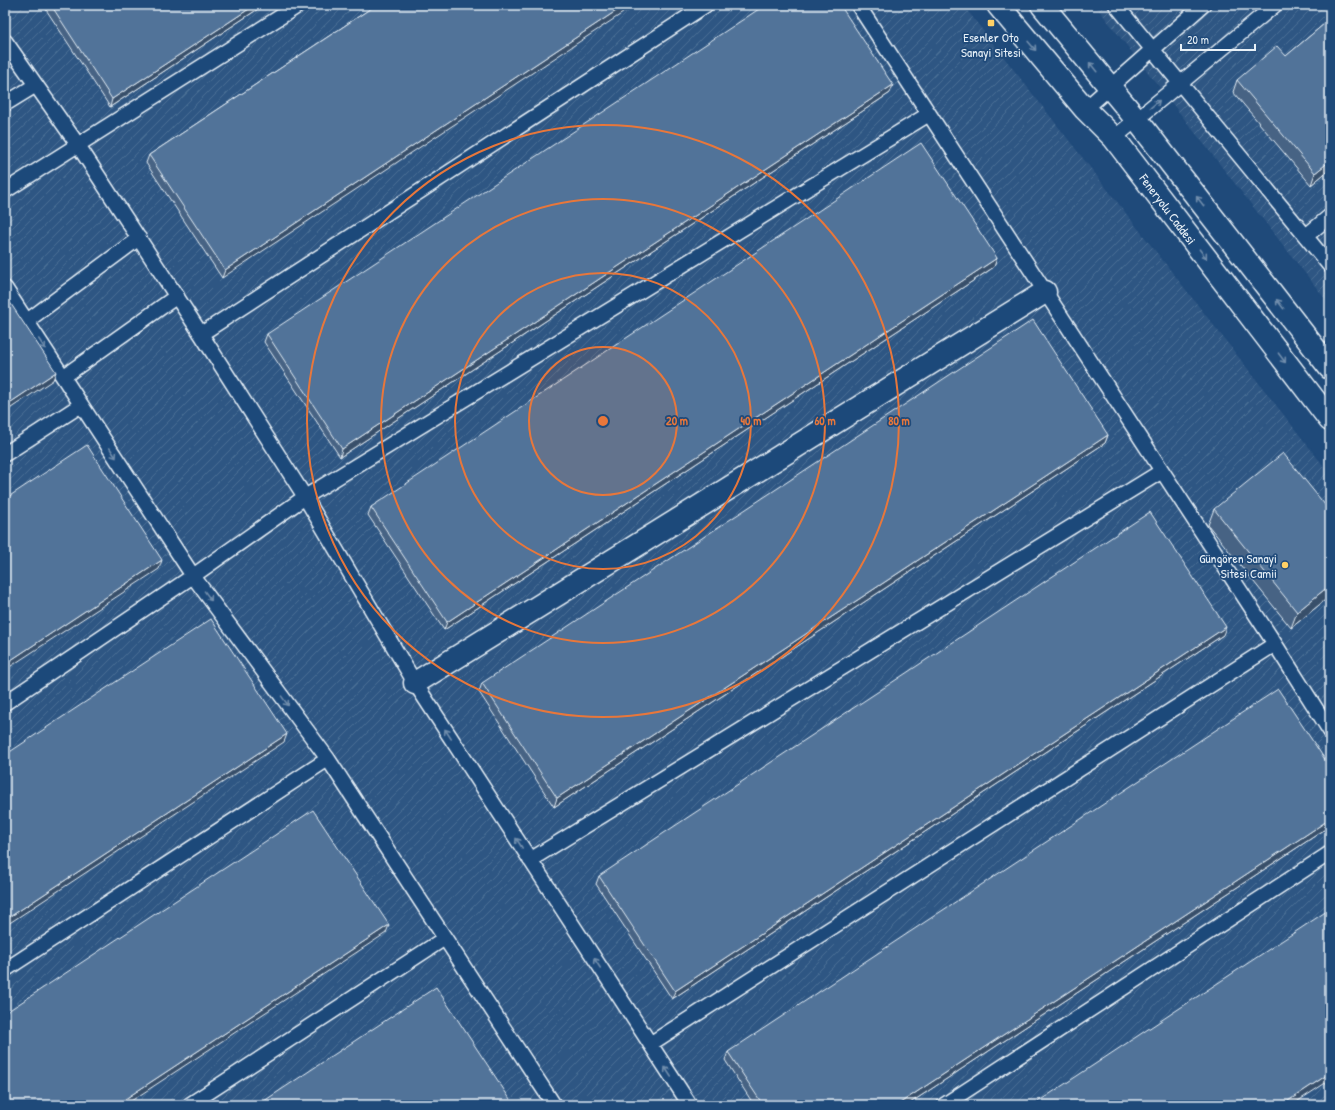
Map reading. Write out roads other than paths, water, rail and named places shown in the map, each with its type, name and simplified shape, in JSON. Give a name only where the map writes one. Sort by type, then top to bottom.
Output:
[{"type":"main road","name":"Feneryolu Caddesi","points":[[998,5],[1084,109],[1114,138],[1330,420]]},
{"type":"main road","points":[[1042,5],[1109,88],[1137,120],[1330,368]]},
{"type":"main road","points":[[415,683],[1045,292]]},
{"type":"lane","points":[[5,191],[299,5]]},
{"type":"lane","points":[[201,334],[706,5]]},
{"type":"lane","points":[[858,5],[1330,730]]},
{"type":"lane","points":[[1116,5],[1330,266]]},
{"type":"lane","points":[[1084,109],[1203,5]]},
{"type":"lane","points":[[1114,138],[1275,5]]},
{"type":"lane","points":[[5,42],[78,145],[177,296],[305,498],[415,683],[690,1105]]},
{"type":"lane","points":[[5,104],[36,85]]},
{"type":"lane","points":[[5,702],[193,576],[305,498],[929,114]]},
{"type":"lane","points":[[1306,236],[1330,216]]},
{"type":"lane","points":[[27,321],[139,238]]},
{"type":"lane","points":[[5,288],[193,576],[328,759],[554,1105]]},
{"type":"lane","points":[[63,377],[177,296]]},
{"type":"lane","points":[[5,454],[81,405]]},
{"type":"lane","points":[[530,860],[1162,471]]},
{"type":"lane","points":[[650,1044],[1275,644]]},
{"type":"lane","points":[[5,970],[328,759]]},
{"type":"lane","points":[[944,1105],[1330,853]]},
{"type":"lane","points":[[189,1105],[445,938]]},
{"type":"place","name":"Esenler Oto Sanayi Sitesi","points":[[991,23]]},
{"type":"place","name":"Güngören Sanayi Sitesi Camii","points":[[1285,565]]}]
